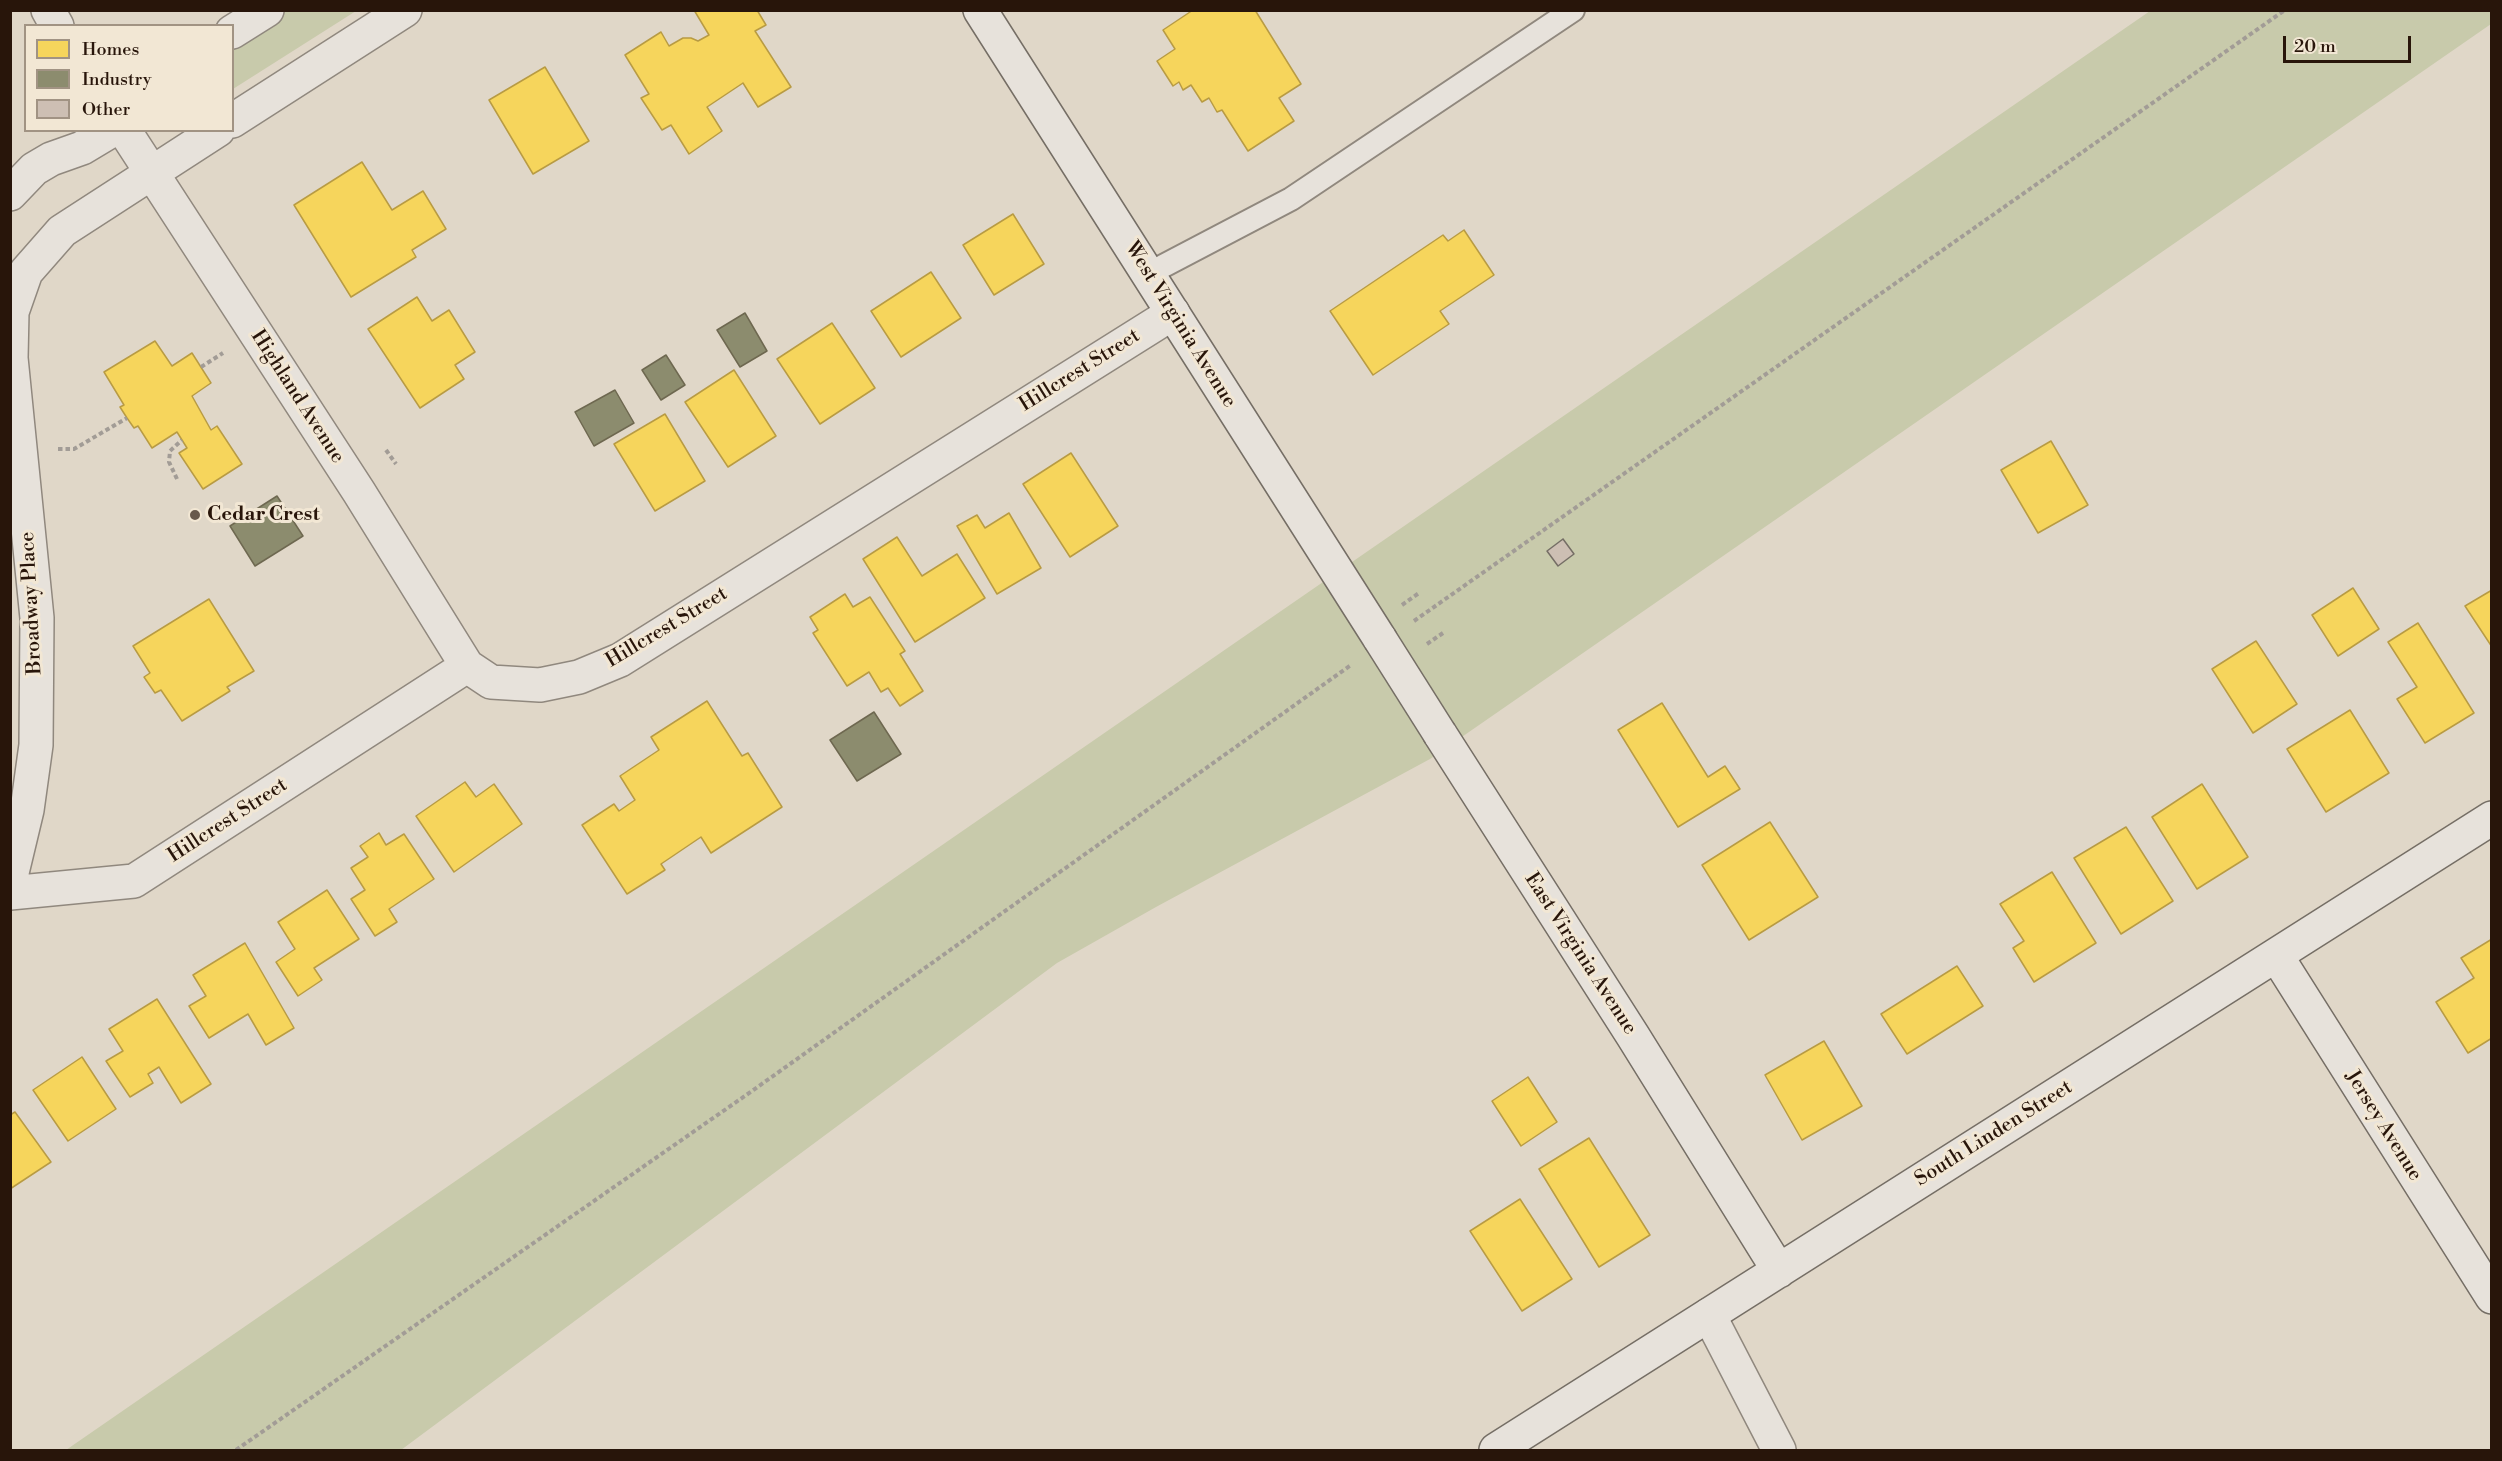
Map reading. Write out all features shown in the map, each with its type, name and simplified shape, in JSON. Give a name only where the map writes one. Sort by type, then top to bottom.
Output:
[{"type":"street","points":[[48,10],[56,24]]},
{"type":"street","points":[[234,32],[267,10]]},
{"type":"street","points":[[234,120],[405,10]]},
{"type":"street","name":"West Virginia Avenue","points":[[980,10],[1382,642]]},
{"type":"street","points":[[10,194],[34,169],[51,159],[82,148],[109,132]]},
{"type":"street","name":"Highland Avenue","points":[[125,132],[359,492],[467,666]]},
{"type":"street","name":"Broadway Place","points":[[10,881],[27,810],[36,745],[37,618],[11,358],[12,312],[26,272],[62,231],[215,132]]},
{"type":"street","name":"Hillcrest Street","points":[[10,893],[134,881],[467,666],[491,682],[540,685],[579,677],[620,660],[1173,313]]},
{"type":"street","name":"East Virginia Avenue","points":[[1382,642],[1639,1045],[1779,1270]]},
{"type":"street","name":"South Linden Street","points":[[1496,1450],[2492,818]]},
{"type":"street","name":"Jersey Avenue","points":[[2276,955],[2492,1297]]},
{"type":"street","points":[[1709,1315],[1779,1450]]},
{"type":"lane","points":[[1148,274],[1291,199],[1573,10]]},
{"type":"path","points":[[236,1450],[752,1091],[1382,642],[2284,10]]},
{"type":"path","points":[[20,450],[74,449],[127,418]]},
{"type":"path","points":[[177,479],[169,462],[170,451],[182,440]]},
{"type":"path","points":[[386,450],[396,464]]},
{"type":"path","points":[[1397,609],[1419,593]]},
{"type":"path","points":[[1422,648],[1443,633]]},
{"type":"green space","points":[[282,11],[356,11],[234,88],[234,41]]},
{"type":"green space","points":[[2150,11],[2491,11],[2491,24],[1430,759],[1057,963],[401,1450],[66,1450]]},
{"type":"building: Homes","points":[[694,10],[757,10],[766,25],[755,31],[791,87],[758,107],[743,83],[707,107],[722,131],[689,154],[671,125],[662,130],[641,98],[649,94],[625,55],[661,32],[669,46],[683,38],[698,41],[709,35]]},
{"type":"building: Homes","points":[[1193,10],[1255,10],[1301,84],[1279,98],[1294,121],[1248,151],[1222,110],[1217,112],[1209,98],[1202,102],[1191,85],[1183,90],[1179,82],[1173,86],[1157,61],[1175,49],[1163,30]]},
{"type":"building: Homes","points":[[545,67],[589,141],[533,174],[489,100]]},
{"type":"building: Homes","points":[[362,162],[392,210],[423,191],[446,229],[412,250],[416,257],[351,297],[294,205]]},
{"type":"building: Homes","points":[[1013,214],[1044,264],[994,295],[963,245]]},
{"type":"building: Homes","points":[[1464,230],[1494,275],[1440,311],[1449,324],[1373,375],[1330,311],[1443,235],[1448,241]]},
{"type":"building: Homes","points":[[931,272],[961,318],[901,357],[871,311]]},
{"type":"building: Homes","points":[[417,297],[432,321],[449,310],[475,352],[455,365],[464,379],[420,408],[368,329]]},
{"type":"building: Homes","points":[[832,323],[875,388],[820,424],[777,359]]},
{"type":"building: Homes","points":[[155,341],[172,366],[192,353],[211,383],[192,396],[211,430],[217,426],[242,464],[203,489],[179,453],[187,448],[177,432],[152,448],[138,426],[134,428],[120,407],[124,405],[104,372]]},
{"type":"building: Homes","points":[[734,370],[776,436],[728,467],[685,402]]},
{"type":"building: Homes","points":[[665,414],[705,481],[655,511],[614,444]]},
{"type":"building: Homes","points":[[2051,441],[2088,505],[2038,533],[2001,470]]},
{"type":"building: Homes","points":[[1071,453],[1118,526],[1070,557],[1023,484]]},
{"type":"building: Homes","points":[[1009,513],[1041,568],[997,594],[957,526],[977,515],[985,528]]},
{"type":"building: Homes","points":[[897,537],[922,576],[957,554],[985,598],[915,642],[863,559]]},
{"type":"building: Homes","points":[[2353,588],[2379,629],[2338,656],[2312,615]]},
{"type":"building: Homes","points":[[2492,590],[2492,647],[2465,606]]},
{"type":"building: Homes","points":[[845,594],[853,607],[870,597],[905,651],[900,654],[923,691],[900,706],[888,688],[881,692],[869,672],[847,686],[813,633],[818,630],[810,617]]},
{"type":"building: Homes","points":[[209,599],[254,671],[227,687],[230,691],[182,721],[161,690],[155,693],[144,677],[150,673],[133,646]]},
{"type":"building: Homes","points":[[2418,623],[2474,713],[2425,743],[2397,699],[2417,687],[2388,642]]},
{"type":"building: Homes","points":[[2256,641],[2297,704],[2253,733],[2212,669]]},
{"type":"building: Homes","points":[[707,701],[742,756],[748,753],[782,807],[711,853],[701,837],[661,864],[665,870],[627,894],[582,825],[614,804],[619,811],[635,800],[620,776],[659,750],[651,737]]},
{"type":"building: Homes","points":[[1662,703],[1708,777],[1725,766],[1740,789],[1678,827],[1618,730]]},
{"type":"building: Homes","points":[[2350,710],[2389,773],[2326,812],[2287,749]]},
{"type":"building: Homes","points":[[465,782],[476,797],[494,784],[522,824],[454,872],[416,816]]},
{"type":"building: Homes","points":[[2202,784],[2248,857],[2197,889],[2152,817]]},
{"type":"building: Homes","points":[[1770,822],[1818,897],[1749,940],[1702,865]]},
{"type":"building: Homes","points":[[2126,827],[2173,901],[2121,934],[2074,858]]},
{"type":"building: Homes","points":[[379,833],[386,845],[404,834],[434,879],[389,909],[397,922],[375,936],[351,899],[365,890],[351,868],[368,857],[360,846]]},
{"type":"building: Homes","points":[[2052,872],[2096,943],[2034,982],[2013,948],[2024,941],[2000,904]]},
{"type":"building: Homes","points":[[327,890],[359,939],[314,968],[322,980],[298,996],[276,962],[295,949],[278,922]]},
{"type":"building: Homes","points":[[2492,939],[2492,1038],[2468,1053],[2436,1002],[2474,978],[2461,958]]},
{"type":"building: Homes","points":[[245,943],[294,1028],[266,1045],[248,1014],[209,1038],[189,1006],[206,996],[193,975]]},
{"type":"building: Homes","points":[[1957,966],[1983,1006],[1907,1054],[1881,1014]]},
{"type":"building: Homes","points":[[157,999],[211,1084],[181,1103],[159,1067],[148,1074],[153,1083],[130,1097],[106,1061],[123,1051],[109,1029]]},
{"type":"building: Homes","points":[[1824,1041],[1862,1106],[1802,1140],[1765,1075]]},
{"type":"building: Homes","points":[[82,1057],[116,1109],[68,1141],[33,1090]]},
{"type":"building: Homes","points":[[1528,1077],[1557,1122],[1521,1146],[1492,1101]]},
{"type":"building: Homes","points":[[15,1112],[51,1162],[10,1189],[10,1115]]},
{"type":"building: Homes","points":[[1589,1138],[1650,1235],[1599,1267],[1539,1169]]},
{"type":"building: Homes","points":[[1520,1199],[1572,1279],[1522,1311],[1470,1231]]},
{"type":"building: Industry","points":[[745,313],[767,351],[740,367],[717,330]]},
{"type":"building: Industry","points":[[666,355],[685,385],[661,400],[642,370]]},
{"type":"building: Industry","points":[[615,390],[634,423],[594,446],[575,412]]},
{"type":"building: Industry","points":[[277,496],[303,536],[255,566],[230,526]]},
{"type":"building: Industry","points":[[874,712],[901,754],[857,781],[830,740]]},
{"type":"building: Other","points":[[1563,539],[1574,554],[1558,566],[1547,551]]},
{"type":"place","name":"Cedar Crest","points":[[195,515]]}]
